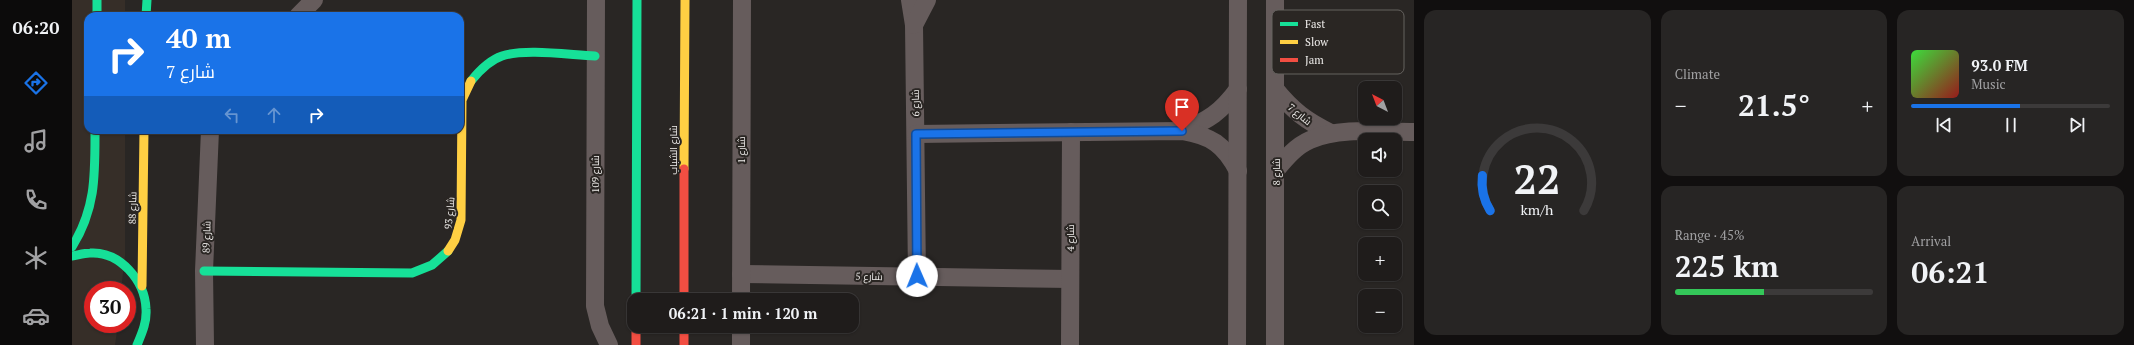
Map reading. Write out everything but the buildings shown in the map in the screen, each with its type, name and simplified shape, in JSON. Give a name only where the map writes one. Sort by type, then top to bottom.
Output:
[{"type":"street","points":[[97,0],[97,12]]},
{"type":"street","points":[[146,12],[147,0]]},
{"type":"street","points":[[302,12],[314,0]]},
{"type":"street","name":"شارع 109","points":[[596,0],[595,306],[600,326],[609,345]]},
{"type":"street","points":[[636,293],[637,0]]},
{"type":"street","name":"شارع الشباب","points":[[684,293],[685,0]]},
{"type":"street","name":"شارع 1","points":[[741,293],[742,0]]},
{"type":"street","name":"شارع 6","points":[[910,0],[914,25],[917,276]]},
{"type":"street","name":"شارع 6","points":[[914,25],[927,0]]},
{"type":"street","points":[[1237,345],[1238,0]]},
{"type":"street","name":"شارع 93","points":[[464,96],[472,80],[485,66],[502,56],[521,53],[595,56]]},
{"type":"street","name":"شارع 8","points":[[1275,74],[1275,345]]},
{"type":"street","name":"شارع 7","points":[[1275,88],[1290,107],[1309,123],[1331,133]]},
{"type":"street","points":[[1182,131],[1204,122],[1224,108],[1238,89]]},
{"type":"street","points":[[916,134],[1182,131],[1200,134],[1216,142],[1229,155],[1238,171]]},
{"type":"street","name":"شارع 4","points":[[1070,345],[1071,132]]},
{"type":"street","name":"شارع 7","points":[[1276,170],[1291,153],[1310,140],[1331,133],[1414,132]]},
{"type":"street","points":[[72,247],[82,232],[90,214],[94,190],[95,134]]},
{"type":"street","name":"شارع 88","points":[[142,286],[144,134]]},
{"type":"street","name":"شارع 89","points":[[205,345],[204,271],[210,134]]},
{"type":"street","name":"شارع 93","points":[[204,271],[412,273],[431,267],[446,255],[457,239],[461,220],[462,134]]},
{"type":"street","points":[[72,256],[93,254],[108,256],[122,263],[133,273],[142,286],[147,300],[147,315],[144,331],[137,345]]},
{"type":"street","name":"شارع 5","points":[[741,274],[1070,278]]},
{"type":"street","points":[[636,333],[636,345]]},
{"type":"street","points":[[684,333],[684,345]]},
{"type":"street","points":[[741,333],[741,345]]},
{"type":"shaded area","points":[[72,0],[125,0],[125,12],[84,12],[84,134],[125,134],[125,256],[122,281],[84,281],[84,333],[117,333],[115,345],[72,345]]},
{"type":"traffic: fast","points":[[97,0],[97,12]]},
{"type":"traffic: fast","points":[[146,12],[147,0]]},
{"type":"traffic: fast","points":[[636,293],[637,0]]},
{"type":"traffic: fast","points":[[471,81],[489,63],[502,56],[523,52],[595,56]]},
{"type":"traffic: fast","points":[[72,247],[80,233],[90,205],[94,177],[95,134]]},
{"type":"traffic: fast","points":[[204,271],[412,273],[432,265],[448,251]]},
{"type":"traffic: fast","points":[[72,256],[90,253],[111,257],[121,262],[136,278],[145,298],[146,309],[144,327],[137,345]]},
{"type":"traffic: slow","points":[[684,169],[685,0]]},
{"type":"traffic: slow","points":[[464,96],[471,81]]},
{"type":"traffic: slow","points":[[142,286],[144,134]]},
{"type":"traffic: slow","points":[[448,251],[455,240],[461,220],[462,134]]},
{"type":"traffic: jam","points":[[684,169],[684,293]]},
{"type":"traffic: jam","points":[[636,333],[636,345]]},
{"type":"traffic: jam","points":[[684,333],[684,345]]},
{"type":"route","points":[[917,276],[916,134],[1182,131]]}]
